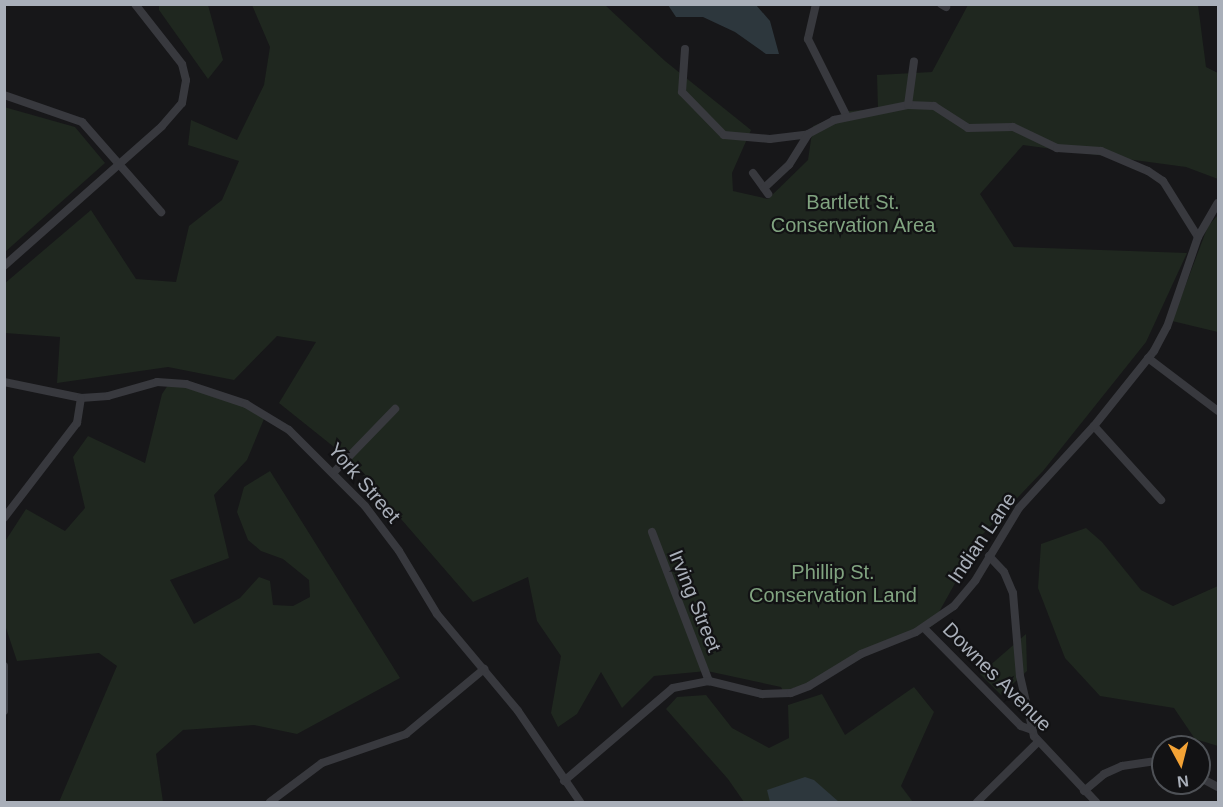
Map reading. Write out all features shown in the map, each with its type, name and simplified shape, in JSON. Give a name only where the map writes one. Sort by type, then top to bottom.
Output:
[{"type":"street","points":[[4,266],[118,161],[170,118],[182,103],[186,89],[180,59],[135,4]]},
{"type":"street","points":[[816,4],[808,39],[847,117]]},
{"type":"street","points":[[685,49],[682,92],[718,132],[740,139],[808,134],[847,117],[909,105],[934,106],[968,128],[1013,127],[1057,148],[1101,151],[1148,171],[1163,181],[1198,237]]},
{"type":"street","points":[[909,105],[914,60]]},
{"type":"street","points":[[4,95],[23,104],[74,117],[118,161],[161,212]]},
{"type":"street","points":[[753,174],[766,191],[789,165],[808,134]]},
{"type":"street","name":"Indian Lane","points":[[564,781],[672,688],[709,681],[762,694],[791,693],[809,686],[861,654],[924,628],[962,598],[1019,508],[1094,426],[1148,358],[1167,327],[1198,237],[1218,203]]},
{"type":"street","points":[[1148,358],[1218,411]]},
{"type":"street","name":"York Street","points":[[7,383],[81,398],[108,396],[157,381],[203,388],[274,419],[334,472],[387,534],[437,614],[484,669],[580,802]]},
{"type":"street","points":[[4,518],[77,423],[81,398]]},
{"type":"street","points":[[334,472],[395,409]]},
{"type":"street","points":[[1094,426],[1161,500]]},
{"type":"street","name":"Irving Street","points":[[652,532],[709,681]]},
{"type":"street","points":[[989,556],[1004,572],[1013,593],[1020,676],[1032,730]]},
{"type":"street","name":"Downes Avenue","points":[[924,628],[1021,726],[1032,730],[1038,742],[1096,802]]},
{"type":"street","points":[[4,666],[4,711]]},
{"type":"street","points":[[270,802],[322,763],[406,734],[484,669]]},
{"type":"street","points":[[977,802],[1038,742]]},
{"type":"street","points":[[1084,791],[1104,774],[1122,766],[1151,762]]},
{"type":"green space","points":[[159,5],[208,5],[223,60],[208,79],[159,10]]},
{"type":"green space","points":[[252,5],[605,5],[665,61],[751,130],[732,173],[733,191],[768,199],[808,160],[813,126],[849,111],[878,109],[877,75],[932,72],[968,5],[1198,5],[1206,67],[1218,73],[1218,179],[1186,167],[1023,145],[980,194],[1014,247],[1187,253],[1146,342],[1043,471],[982,535],[939,612],[942,618],[932,626],[884,645],[826,679],[783,691],[781,687],[707,671],[654,676],[622,708],[601,672],[577,714],[558,727],[551,713],[561,656],[537,621],[528,577],[473,602],[349,459],[279,403],[316,342],[277,336],[234,380],[168,367],[57,383],[60,337],[5,333],[4,284],[91,210],[136,279],[176,282],[189,226],[222,200],[239,161],[188,145],[191,120],[237,140],[264,85],[270,47]]},
{"type":"green space","points":[[4,107],[75,127],[105,163],[5,252]]},
{"type":"green space","points":[[1218,215],[1218,332],[1172,321],[1208,226]]},
{"type":"green space","points":[[170,382],[266,414],[247,460],[214,495],[229,558],[170,580],[194,624],[240,598],[259,577],[270,581],[273,605],[293,606],[310,597],[309,580],[283,559],[261,551],[248,540],[237,512],[244,487],[270,471],[400,678],[297,734],[254,725],[183,730],[156,754],[163,802],[59,802],[117,666],[99,653],[17,661],[5,625],[4,543],[26,509],[65,531],[85,508],[73,457],[88,436],[145,463],[162,394]]},
{"type":"green space","points":[[1086,528],[1102,542],[1141,590],[1173,606],[1218,586],[1218,746],[1211,744],[1211,735],[1192,735],[1174,708],[1100,696],[1065,658],[1038,588],[1041,544]]},
{"type":"green space","points":[[1026,634],[1027,671],[1001,695],[980,674]]},
{"type":"green space","points":[[914,687],[934,712],[901,786],[913,802],[744,802],[728,779],[666,709],[677,697],[706,695],[732,728],[769,748],[789,738],[788,705],[822,694],[845,735]]},
{"type":"shaded area","points":[[668,5],[756,5],[770,21],[779,54],[766,54],[735,32],[703,17],[676,17]]},
{"type":"shaded area","points":[[805,777],[814,780],[839,802],[770,802],[767,790]]},
{"type":"park label","name":"Bartlett St. Conservation Area","points":[[853,214]]},
{"type":"park label","name":"Phillip St. Conservation Land","points":[[833,584]]}]
